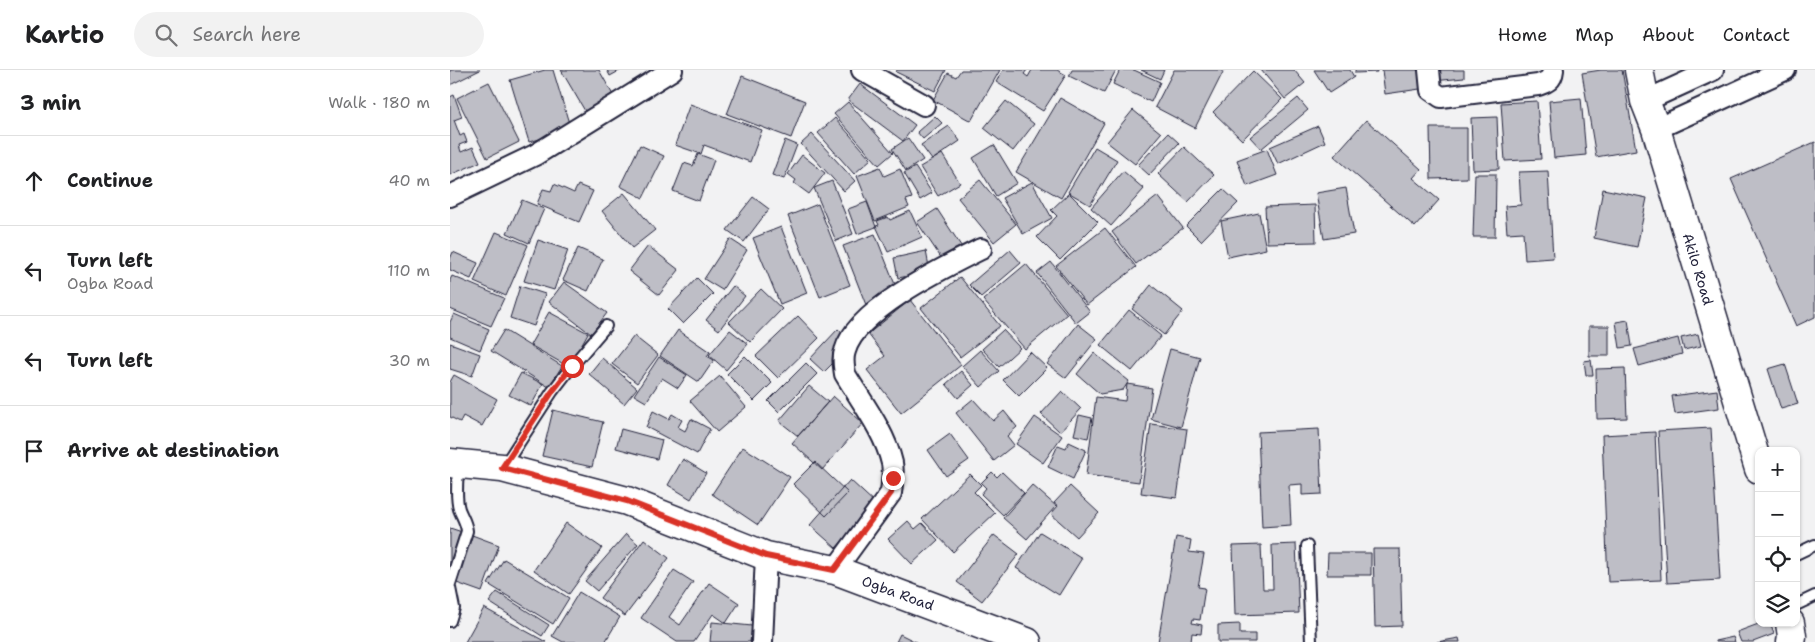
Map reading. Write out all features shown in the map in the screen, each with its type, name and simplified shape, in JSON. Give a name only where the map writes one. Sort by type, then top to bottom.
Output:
[{"type":"main road","name":"Akilo Road","points":[[1639,70],[1646,100],[1755,456]]},
{"type":"main road","name":"Ogba Road","points":[[454,463],[502,468],[627,501],[766,556],[834,570],[1027,642]]},
{"type":"main road","points":[[1791,627],[1791,642]]},
{"type":"street","points":[[450,196],[536,155],[672,70]]},
{"type":"street","points":[[862,70],[924,105]]},
{"type":"street","points":[[1430,70],[1431,90],[1441,97],[1538,85],[1548,82],[1553,70]]},
{"type":"street","points":[[1646,100],[1713,70]]},
{"type":"street","points":[[1656,129],[1785,70]]},
{"type":"street","points":[[834,570],[891,493],[893,478],[892,463],[884,440],[845,374],[843,363],[845,350],[853,334],[863,322],[920,280],[981,249]]},
{"type":"street","points":[[762,642],[766,556]]},
{"type":"lane","points":[[502,468],[557,385],[606,326]]},
{"type":"lane","points":[[450,584],[467,531],[467,524],[459,508],[454,463]]},
{"type":"lane","points":[[1800,552],[1815,545]]},
{"type":"lane","points":[[1307,546],[1311,642]]},
{"type":"lane","points":[[450,588],[454,608],[450,621]]},
{"type":"lane","points":[[1800,603],[1815,596]]},
{"type":"building","points":[[450,70],[480,70],[450,85]]},
{"type":"building","points":[[545,70],[553,70],[571,130],[529,142],[510,80]]},
{"type":"building","points":[[561,70],[599,70],[613,95],[585,111]]},
{"type":"building","points":[[607,70],[621,70],[610,76]]},
{"type":"building","points":[[897,70],[946,70],[935,91],[896,72]]},
{"type":"building","points":[[961,70],[1000,70],[971,121],[933,100],[948,73],[956,77]]},
{"type":"building","points":[[1003,70],[1027,70],[1024,74],[1028,77],[1032,70],[1057,70],[1066,75],[1043,111],[996,82]]},
{"type":"building","points":[[1072,70],[1116,70],[1104,93],[1069,76]]},
{"type":"building","points":[[1120,70],[1134,70],[1160,82],[1151,102],[1113,84]]},
{"type":"building","points":[[1141,70],[1164,70],[1160,79]]},
{"type":"building","points":[[1174,70],[1224,70],[1195,128],[1155,107]]},
{"type":"building","points":[[1261,70],[1294,70],[1305,83],[1285,99]]},
{"type":"building","points":[[1314,70],[1350,70],[1354,77],[1329,93]]},
{"type":"building","points":[[1355,70],[1377,70],[1377,72],[1355,73]]},
{"type":"building","points":[[1382,70],[1424,70],[1427,88],[1385,94]]},
{"type":"building","points":[[1432,70],[1464,70],[1464,78],[1433,81]]},
{"type":"building","points":[[1601,70],[1622,70],[1636,150],[1596,157],[1582,73]]},
{"type":"building","points":[[1253,71],[1282,99],[1242,140],[1213,112]]},
{"type":"building","points":[[742,76],[805,101],[791,138],[727,114]]},
{"type":"building","points":[[489,82],[519,142],[487,158],[457,98]]},
{"type":"building","points":[[860,84],[915,125],[903,141],[848,100]]},
{"type":"building","points":[[454,95],[462,117],[454,120],[460,136],[464,134],[467,142],[459,145],[461,152],[473,147],[480,162],[450,175],[450,97]]},
{"type":"building","points":[[1060,98],[1104,123],[1061,198],[1016,172]]},
{"type":"building","points":[[1298,98],[1308,110],[1261,149],[1250,137]]},
{"type":"building","points":[[1581,98],[1586,155],[1554,158],[1549,101]]},
{"type":"building","points":[[1006,101],[1034,124],[1013,151],[984,128]]},
{"type":"building","points":[[1537,101],[1541,159],[1505,161],[1501,103]]},
{"type":"building","points":[[848,102],[893,153],[879,165],[834,114]]},
{"type":"building","points":[[690,104],[762,130],[750,162],[704,145],[701,154],[675,145]]},
{"type":"building","points":[[1133,110],[1161,133],[1135,164],[1107,142]]},
{"type":"building","points":[[935,116],[942,123],[923,139],[917,132]]},
{"type":"building","points":[[1497,117],[1499,169],[1473,170],[1471,118]]},
{"type":"building","points":[[835,118],[871,159],[854,174],[818,133]]},
{"type":"building","points":[[1366,120],[1421,169],[1413,178],[1439,200],[1415,227],[1334,156]]},
{"type":"building","points":[[949,126],[960,141],[932,160],[921,145]]},
{"type":"building","points":[[1318,126],[1325,142],[1278,164],[1270,147]]},
{"type":"building","points":[[1430,128],[1467,128],[1467,178],[1431,179]]},
{"type":"building","points":[[1168,133],[1179,143],[1149,175],[1138,165]]},
{"type":"building","points":[[812,134],[855,181],[844,191],[801,144]]},
{"type":"building","points":[[908,138],[923,160],[906,171],[892,149]]},
{"type":"building","points":[[785,140],[797,145],[784,179],[772,175]]},
{"type":"building","points":[[1815,142],[1815,317],[1796,326],[1731,179]]},
{"type":"building","points":[[640,145],[664,156],[643,198],[620,186]]},
{"type":"building","points":[[994,145],[1017,183],[996,196],[973,158]]},
{"type":"building","points":[[1095,147],[1117,160],[1090,205],[1068,192]]},
{"type":"building","points":[[1184,147],[1214,175],[1188,202],[1158,174]]},
{"type":"building","points":[[1267,149],[1277,175],[1247,186],[1237,160]]},
{"type":"building","points":[[698,154],[714,160],[699,201],[673,191],[684,163],[693,166]]},
{"type":"building","points":[[942,154],[960,183],[938,196],[920,167]]},
{"type":"building","points":[[802,155],[825,173],[809,194],[794,183],[796,180],[788,174]]},
{"type":"building","points":[[880,167],[884,176],[900,169],[912,198],[906,200],[909,207],[875,221],[857,176]]},
{"type":"building","points":[[915,167],[932,193],[920,200],[904,173]]},
{"type":"building","points":[[1123,171],[1144,189],[1111,226],[1091,208]]},
{"type":"building","points":[[1548,171],[1553,258],[1525,260],[1523,232],[1507,233],[1505,206],[1521,205],[1519,172]]},
{"type":"building","points":[[1475,174],[1496,174],[1495,237],[1473,237]]},
{"type":"building","points":[[980,180],[1016,224],[994,242],[958,198]]},
{"type":"building","points":[[832,181],[853,234],[836,241],[814,188]]},
{"type":"building","points":[[1032,182],[1052,218],[1023,234],[1002,198]]},
{"type":"building","points":[[554,184],[574,193],[578,185],[593,191],[579,222],[537,204],[543,189],[551,191]]},
{"type":"building","points":[[1346,188],[1354,234],[1324,239],[1316,193]]},
{"type":"building","points":[[1223,189],[1238,203],[1201,241],[1186,226]]},
{"type":"building","points":[[1603,189],[1647,198],[1637,247],[1594,238]]},
{"type":"building","points":[[624,193],[655,230],[632,248],[602,211]]},
{"type":"building","points":[[1069,193],[1098,222],[1060,260],[1037,237],[1057,216],[1051,210]]},
{"type":"building","points":[[1158,196],[1183,228],[1136,264],[1112,232]]},
{"type":"building","points":[[753,197],[769,209],[744,242],[727,230]]},
{"type":"building","points":[[522,200],[544,209],[529,243],[507,233]]},
{"type":"building","points":[[867,202],[876,227],[857,234],[848,209]]},
{"type":"building","points":[[818,204],[850,285],[820,297],[788,216]]},
{"type":"building","points":[[1315,205],[1316,242],[1267,243],[1265,207]]},
{"type":"building","points":[[937,209],[965,252],[946,265],[917,222]]},
{"type":"building","points":[[910,211],[922,237],[888,252],[876,226],[879,225],[877,221],[888,217],[890,220]]},
{"type":"building","points":[[1259,213],[1266,249],[1228,257],[1221,221]]},
{"type":"building","points":[[781,227],[807,293],[780,304],[753,238]]},
{"type":"building","points":[[1105,228],[1136,267],[1087,305],[1056,266]]},
{"type":"building","points":[[496,232],[528,245],[506,296],[474,282]]},
{"type":"building","points":[[875,234],[898,292],[866,305],[843,246]]},
{"type":"building","points":[[730,239],[747,250],[722,290],[704,279]]},
{"type":"building","points":[[538,240],[568,250],[554,290],[524,281]]},
{"type":"building","points":[[648,246],[679,270],[659,295],[629,271]]},
{"type":"building","points":[[578,248],[603,259],[588,291],[563,280]]},
{"type":"building","points":[[1010,250],[1021,263],[981,297],[969,285]]},
{"type":"building","points":[[926,251],[930,272],[898,278],[894,258]]},
{"type":"building","points":[[453,252],[478,263],[471,279],[450,270],[450,259]]},
{"type":"building","points":[[1051,262],[1090,312],[1076,323],[1037,273]]},
{"type":"building","points":[[1026,264],[1067,314],[1025,349],[983,300]]},
{"type":"building","points":[[452,276],[504,298],[491,326],[450,309],[450,280]]},
{"type":"building","points":[[960,277],[1000,326],[960,357],[921,308]]},
{"type":"building","points":[[697,278],[713,294],[683,324],[668,309]]},
{"type":"building","points":[[564,282],[607,313],[591,334],[549,302]]},
{"type":"building","points":[[1151,285],[1183,311],[1164,335],[1132,309]]},
{"type":"building","points":[[520,286],[545,294],[534,326],[510,318]]},
{"type":"building","points":[[733,286],[745,296],[719,330],[706,320]]},
{"type":"building","points":[[761,289],[782,309],[750,342],[729,322]]},
{"type":"building","points":[[910,300],[961,365],[901,413],[867,370],[885,356],[868,334]]},
{"type":"building","points":[[1129,310],[1161,336],[1132,371],[1100,345]]},
{"type":"building","points":[[549,312],[588,333],[569,367],[530,345]]},
{"type":"building","points":[[454,314],[489,329],[480,350],[450,337],[450,322]]},
{"type":"building","points":[[798,316],[819,338],[778,378],[756,356]]},
{"type":"building","points":[[1628,320],[1632,346],[1620,348],[1616,322]]},
{"type":"building","points":[[1078,324],[1097,339],[1066,378],[1047,364]]},
{"type":"building","points":[[1589,326],[1609,326],[1609,356],[1589,356]]},
{"type":"building","points":[[838,329],[847,337],[835,351],[840,356],[824,372],[810,359]]},
{"type":"building","points":[[504,330],[562,366],[549,387],[491,351]]},
{"type":"building","points":[[678,330],[710,352],[707,356],[714,360],[699,382],[660,356]]},
{"type":"building","points":[[730,330],[748,344],[726,370],[709,355]]},
{"type":"building","points":[[1003,330],[1020,348],[999,367],[982,349]]},
{"type":"building","points":[[1698,334],[1701,346],[1684,350],[1681,338]]},
{"type":"building","points":[[634,336],[658,355],[637,383],[612,364]]},
{"type":"building","points":[[1678,338],[1682,354],[1639,366],[1634,349]]},
{"type":"building","points":[[450,343],[480,354],[472,376],[450,369]]},
{"type":"building","points":[[1170,349],[1200,357],[1181,427],[1151,419]]},
{"type":"building","points":[[980,350],[999,371],[981,387],[962,366]]},
{"type":"building","points":[[1030,352],[1047,368],[1019,396],[1003,380]]},
{"type":"building","points":[[1094,353],[1129,381],[1123,390],[1100,394],[1077,374]]},
{"type":"building","points":[[745,356],[772,383],[754,401],[727,374]]},
{"type":"building","points":[[659,357],[687,375],[678,388],[662,378],[646,402],[634,395]]},
{"type":"building","points":[[602,358],[637,388],[624,404],[589,374]]},
{"type":"building","points":[[1591,360],[1593,375],[1586,375],[1584,361]]},
{"type":"building","points":[[806,363],[817,374],[779,412],[768,401]]},
{"type":"building","points":[[1785,364],[1798,404],[1781,409],[1768,369]]},
{"type":"building","points":[[1625,368],[1627,418],[1597,419],[1596,369]]},
{"type":"building","points":[[961,371],[973,385],[958,398],[946,384]]},
{"type":"building","points":[[521,373],[543,384],[531,406],[509,395]]},
{"type":"building","points":[[454,375],[497,399],[482,426],[463,416],[460,422],[450,417],[450,382]]},
{"type":"building","points":[[720,376],[746,407],[717,432],[690,401]]},
{"type":"building","points":[[1127,384],[1152,388],[1139,482],[1086,475],[1096,397],[1125,401]]},
{"type":"building","points":[[809,386],[828,402],[798,436],[779,421]]},
{"type":"building","points":[[1717,390],[1719,408],[1675,414],[1672,396]]},
{"type":"building","points":[[1062,391],[1081,409],[1060,432],[1041,414]]},
{"type":"building","points":[[833,396],[863,423],[822,470],[792,443]]},
{"type":"building","points":[[973,399],[993,421],[1004,411],[1017,427],[1007,436],[1014,445],[994,461],[956,413]]},
{"type":"building","points":[[553,410],[603,422],[592,467],[542,456]]},
{"type":"building","points":[[653,411],[669,419],[672,414],[682,420],[678,427],[685,431],[691,419],[710,429],[697,454],[646,427]]},
{"type":"building","points":[[1079,415],[1092,418],[1088,438],[1074,435]]},
{"type":"building","points":[[1035,417],[1062,436],[1043,463],[1016,444]]},
{"type":"building","points":[[1151,424],[1187,429],[1177,498],[1141,493]]},
{"type":"building","points":[[1711,428],[1720,580],[1667,583],[1658,431]]},
{"type":"building","points":[[621,429],[662,440],[657,459],[616,448]]},
{"type":"building","points":[[1319,429],[1322,494],[1302,495],[1302,484],[1289,485],[1291,525],[1262,527],[1258,432]]},
{"type":"building","points":[[1655,432],[1661,580],[1608,582],[1602,435]]},
{"type":"building","points":[[950,434],[969,460],[946,476],[928,450]]},
{"type":"building","points":[[1069,442],[1086,450],[1073,479],[1048,467],[1058,445],[1066,448]]},
{"type":"building","points":[[743,447],[790,477],[758,525],[712,494]]},
{"type":"building","points":[[683,459],[706,473],[691,499],[668,485]]},
{"type":"building","points":[[815,462],[848,493],[826,516],[793,484]]},
{"type":"building","points":[[992,472],[997,477],[1002,472],[1024,493],[1003,515],[981,494],[986,488],[981,483]]},
{"type":"building","points":[[970,474],[981,485],[974,492],[995,513],[953,552],[922,519]]},
{"type":"building","points":[[850,480],[876,504],[836,548],[810,525]]},
{"type":"building","points":[[1032,485],[1056,506],[1027,539],[1003,518]]},
{"type":"building","points":[[1070,486],[1099,513],[1077,537],[1051,514],[1058,506],[1054,503]]},
{"type":"building","points":[[908,521],[915,529],[922,523],[938,540],[912,564],[888,539]]},
{"type":"building","points":[[566,523],[602,548],[569,594],[534,570]]},
{"type":"building","points":[[450,528],[462,532],[450,567]]},
{"type":"building","points":[[1040,532],[1082,558],[1059,595],[1016,568]]},
{"type":"building","points":[[626,534],[638,544],[597,591],[585,581]]},
{"type":"building","points":[[472,535],[499,545],[482,592],[454,582]]},
{"type":"building","points":[[994,535],[1019,554],[982,601],[957,582]]},
{"type":"building","points":[[1176,537],[1191,540],[1189,552],[1204,554],[1198,587],[1205,588],[1200,620],[1193,619],[1192,623],[1202,625],[1201,634],[1192,633],[1191,642],[1158,642]]},
{"type":"building","points":[[644,539],[669,558],[625,616],[600,598]]},
{"type":"building","points":[[1296,544],[1299,613],[1235,615],[1233,546],[1261,545],[1263,589],[1273,589],[1272,545]]},
{"type":"building","points":[[1373,549],[1400,549],[1402,626],[1375,627]]},
{"type":"building","points":[[1328,553],[1371,553],[1371,575],[1327,575]]},
{"type":"building","points":[[504,559],[569,598],[553,624],[488,584]]},
{"type":"building","points":[[674,570],[693,582],[669,617],[680,625],[709,583],[739,603],[726,623],[713,614],[694,642],[677,642],[641,618]]},
{"type":"building","points":[[497,592],[549,625],[542,636],[489,602]]},
{"type":"building","points":[[579,592],[620,617],[605,642],[563,642],[552,636]]},
{"type":"building","points":[[484,608],[546,642],[465,642]]},
{"type":"building","points":[[712,622],[752,626],[750,642],[710,642]]},
{"type":"building","points":[[1240,624],[1240,634],[1255,634],[1255,642],[1218,642],[1218,625]]},
{"type":"building","points":[[1755,625],[1755,627],[1771,627],[1774,634],[1753,642],[1741,642],[1737,632]]},
{"type":"building","points":[[900,634],[916,642],[896,642]]},
{"type":"building","points":[[1733,637],[1735,642],[1715,642],[1715,641]]},
{"type":"building","points":[[1459,638],[1460,642],[1437,642]]},
{"type":"route","points":[[572,366],[552,392],[502,468],[627,501],[766,556],[834,570],[891,493],[893,478]]}]
